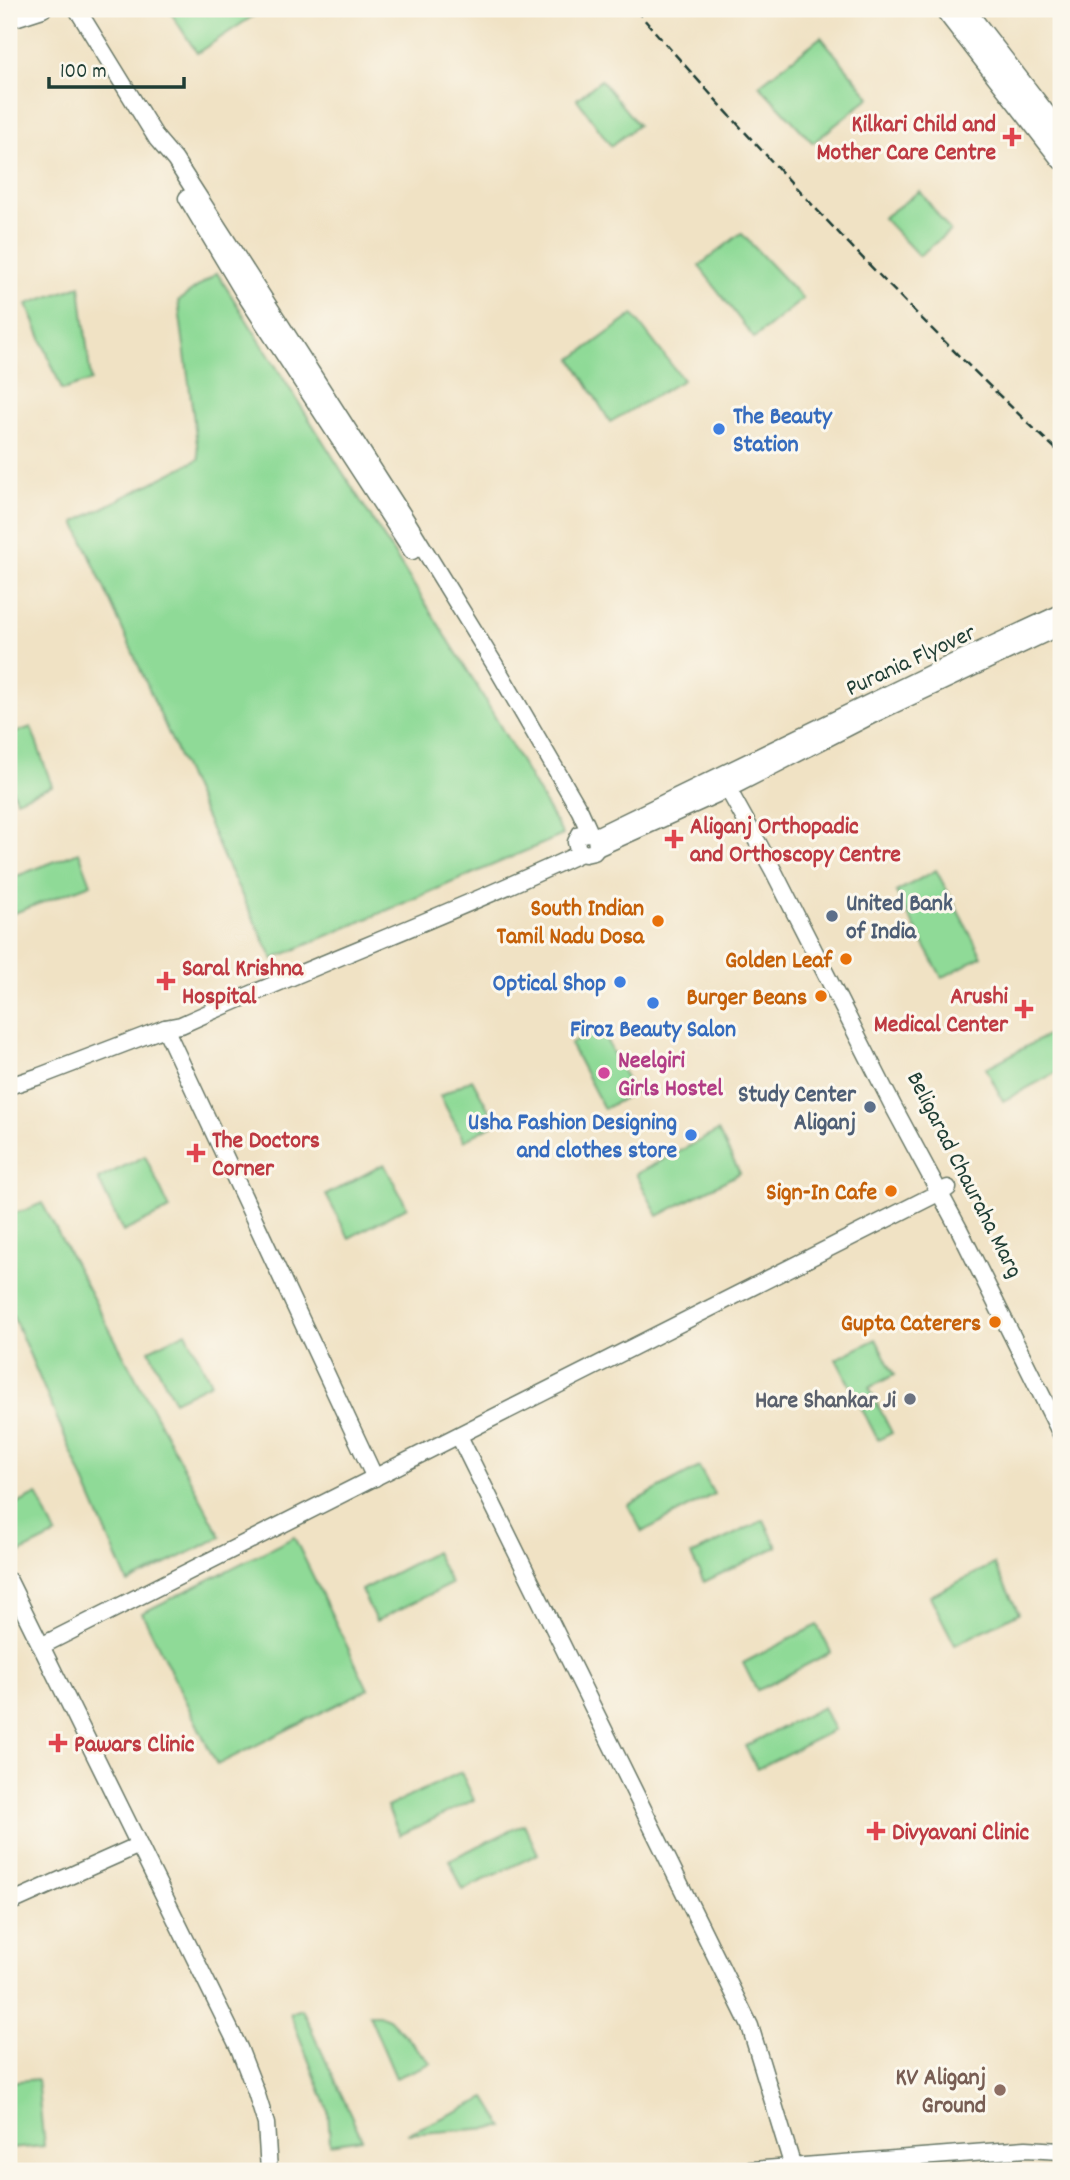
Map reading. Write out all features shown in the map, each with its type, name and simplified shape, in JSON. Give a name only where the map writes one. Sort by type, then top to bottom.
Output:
[{"type":"main road","points":[[944,9],[1061,160]]},
{"type":"main road","points":[[965,9],[1061,133]]},
{"type":"street","points":[[9,20],[43,9]]},
{"type":"street","points":[[67,9],[167,164],[242,290],[471,644],[586,842]]},
{"type":"street","points":[[77,9],[157,139],[175,160],[406,520],[495,665],[580,811],[586,842]]},
{"type":"street","points":[[9,1086],[165,1028],[177,1017],[489,890],[586,842],[730,782],[781,753],[788,734],[803,725],[1061,605]]},
{"type":"street","name":"Purania Flyover","points":[[781,753],[876,713],[934,679],[1061,613]]},
{"type":"street","name":"Purania Flyover","points":[[934,679],[1061,626]]},
{"type":"street","points":[[781,753],[793,761],[1061,638]]},
{"type":"street","name":"Beligarad Chauraha Marg","points":[[730,782],[780,866],[944,1190],[1061,1412]]},
{"type":"street","points":[[165,1028],[375,1478]]},
{"type":"street","points":[[41,1646],[944,1190],[1061,1434]]},
{"type":"street","points":[[460,1436],[750,2026],[793,2167]]},
{"type":"street","points":[[9,1581],[244,2059],[265,2124],[269,2171]]},
{"type":"street","points":[[9,1903],[139,1845]]},
{"type":"street","points":[[739,2171],[1026,2149],[1061,2151]]},
{"type":"green space","points":[[256,9],[259,12],[197,53],[169,10]]},
{"type":"green space","points":[[821,37],[870,97],[813,143],[759,85]]},
{"type":"green space","points":[[601,80],[638,125],[611,146],[577,99]]},
{"type":"green space","points":[[920,191],[950,231],[919,256],[883,218]]},
{"type":"green space","points":[[741,233],[803,299],[754,338],[699,266]]},
{"type":"green space","points":[[217,273],[473,679],[563,835],[273,959],[225,861],[75,522],[199,459],[178,301]]},
{"type":"green space","points":[[80,286],[91,381],[62,390],[27,304]]},
{"type":"green space","points":[[633,315],[683,380],[610,422],[572,359]]},
{"type":"green space","points":[[31,727],[52,786],[16,800],[9,780],[9,735]]},
{"type":"green space","points":[[79,852],[91,884],[9,915],[9,879]]},
{"type":"green space","points":[[936,870],[982,956],[942,978],[896,892]]},
{"type":"green space","points":[[600,1028],[634,1093],[604,1109],[570,1044]]},
{"type":"green space","points":[[1061,1028],[1061,1070],[1003,1101],[986,1068]]},
{"type":"green space","points":[[472,1079],[496,1123],[464,1141],[440,1096]]},
{"type":"green space","points":[[718,1131],[740,1173],[658,1216],[636,1174]]},
{"type":"green space","points":[[145,1156],[170,1209],[123,1232],[98,1179]]},
{"type":"green space","points":[[384,1164],[407,1207],[349,1238],[326,1195]]},
{"type":"green space","points":[[42,1203],[221,1537],[128,1583],[9,1307],[9,1214]]},
{"type":"green space","points":[[186,1332],[211,1383],[174,1401],[149,1350]]},
{"type":"green space","points":[[876,1339],[894,1375],[869,1388],[892,1433],[878,1440],[836,1359]]},
{"type":"green space","points":[[699,1467],[714,1494],[642,1532],[628,1505]]},
{"type":"green space","points":[[37,1494],[56,1535],[14,1556],[9,1545],[9,1508]]},
{"type":"green space","points":[[764,1520],[777,1547],[704,1582],[691,1555]]},
{"type":"green space","points":[[294,1537],[368,1689],[217,1765],[142,1613]]},
{"type":"green space","points":[[435,1552],[451,1584],[376,1621],[361,1590]]},
{"type":"green space","points":[[994,1564],[1019,1613],[955,1645],[930,1596]]},
{"type":"green space","points":[[817,1625],[831,1652],[757,1691],[743,1663]]},
{"type":"green space","points":[[823,1707],[834,1730],[757,1769],[745,1746]]},
{"type":"green space","points":[[461,1772],[474,1800],[400,1835],[387,1807]]},
{"type":"green space","points":[[524,1824],[538,1854],[463,1890],[449,1860]]},
{"type":"green space","points":[[302,2009],[362,2139],[330,2144],[328,2110],[290,2013]]},
{"type":"green space","points":[[369,2015],[389,2019],[431,2063],[396,2078]]},
{"type":"green space","points":[[37,2079],[44,2146],[9,2149],[9,2082]]},
{"type":"green space","points":[[486,2098],[504,2127],[407,2134]]},
{"type":"railway","points":[[635,9],[842,237],[950,347],[1061,454]]},
{"type":"place","name":"Kilkari Child and Mother Care Centre","points":[[1012,137]]},
{"type":"place","name":"The Beauty Station","points":[[719,429]]},
{"type":"place","name":"Aliganj Orthopadic and Orthoscopy Centre","points":[[674,839]]},
{"type":"place","name":"United Bank of India","points":[[832,916]]},
{"type":"place","name":"South Indian Tamil Nadu Dosa","points":[[658,921]]},
{"type":"place","name":"Golden Leaf","points":[[846,959]]},
{"type":"place","name":"Saral Krishna Hospital","points":[[166,981]]},
{"type":"place","name":"Optical Shop","points":[[620,982]]},
{"type":"place","name":"Burger Beans","points":[[821,996]]},
{"type":"place","name":"Firoz Beauty Salon","points":[[653,1003]]},
{"type":"place","name":"Arushi Medical Center","points":[[1024,1009]]},
{"type":"place","name":"Neelgiri Girls Hostel","points":[[604,1073]]},
{"type":"place","name":"Study Center Aliganj","points":[[870,1107]]},
{"type":"place","name":"Usha Fashion Designing and clothes store","points":[[691,1135]]},
{"type":"place","name":"The Doctors Corner","points":[[196,1153]]},
{"type":"place","name":"Sign-In Cafe","points":[[891,1191]]},
{"type":"place","name":"Gupta Caterers","points":[[995,1322]]},
{"type":"place","name":"Hare Shankar Ji","points":[[910,1399]]},
{"type":"place","name":"Pawars Clinic","points":[[58,1743]]},
{"type":"place","name":"Divyavani Clinic","points":[[876,1831]]},
{"type":"place","name":"KV Aliganj Ground","points":[[1000,2090]]}]
